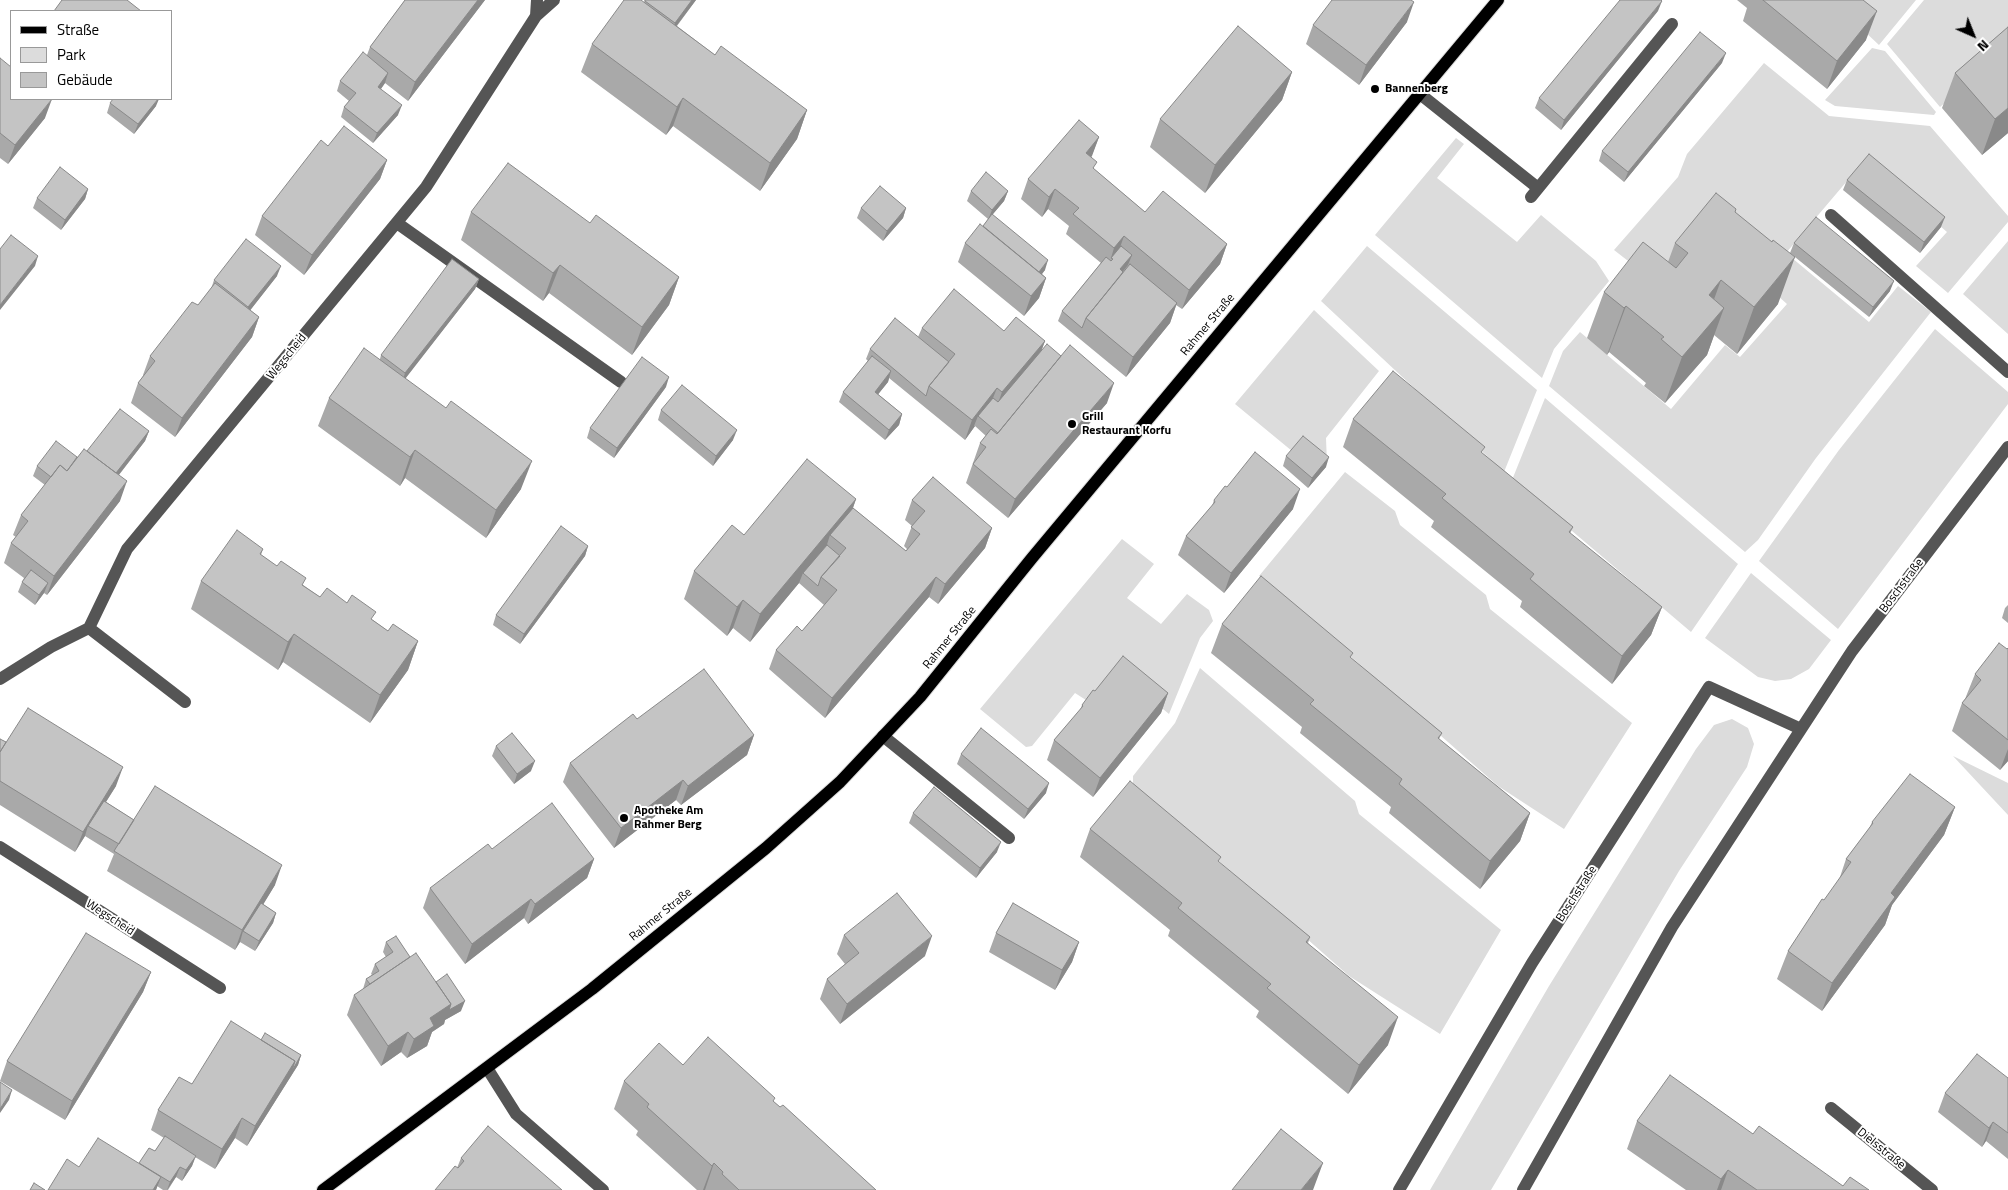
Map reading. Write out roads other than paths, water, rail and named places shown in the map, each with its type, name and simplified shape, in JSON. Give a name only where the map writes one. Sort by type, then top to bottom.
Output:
[{"type":"main road","name":"Rahmer Straße","points":[[323,1190],[592,989],[766,848],[840,782],[920,697],[1032,558],[1498,0]]},
{"type":"street","name":"Wegscheid","points":[[89,628],[127,549],[426,187],[536,16],[537,0]]},
{"type":"street","points":[[536,16],[554,0]]},
{"type":"street","points":[[1420,94],[1534,193],[1672,24]]},
{"type":"street","points":[[1831,215],[2008,372]]},
{"type":"street","points":[[397,223],[621,382]]},
{"type":"street","name":"Boschstraße","points":[[1523,1190],[1672,927],[1801,729],[1852,651],[2008,447]]},
{"type":"street","points":[[0,679],[51,647],[89,628],[184,702]]},
{"type":"street","name":"Boschstraße","points":[[1399,1190],[1532,963],[1709,688],[1801,729]]},
{"type":"street","points":[[883,736],[1010,838]]},
{"type":"street","name":"Wegscheid","points":[[0,848],[220,988]]},
{"type":"street","points":[[487,1068],[516,1114],[603,1190]]},
{"type":"street","name":"Dielsstraße","points":[[1831,1108],[1932,1190]]},
{"type":"place","name":"Bannenberg","points":[[1375,89]]},
{"type":"place","name":"Grill Restaurant Korfu","points":[[1072,424]]},
{"type":"place","name":"Apotheke Am Rahmer Berg","points":[[624,818]]}]
